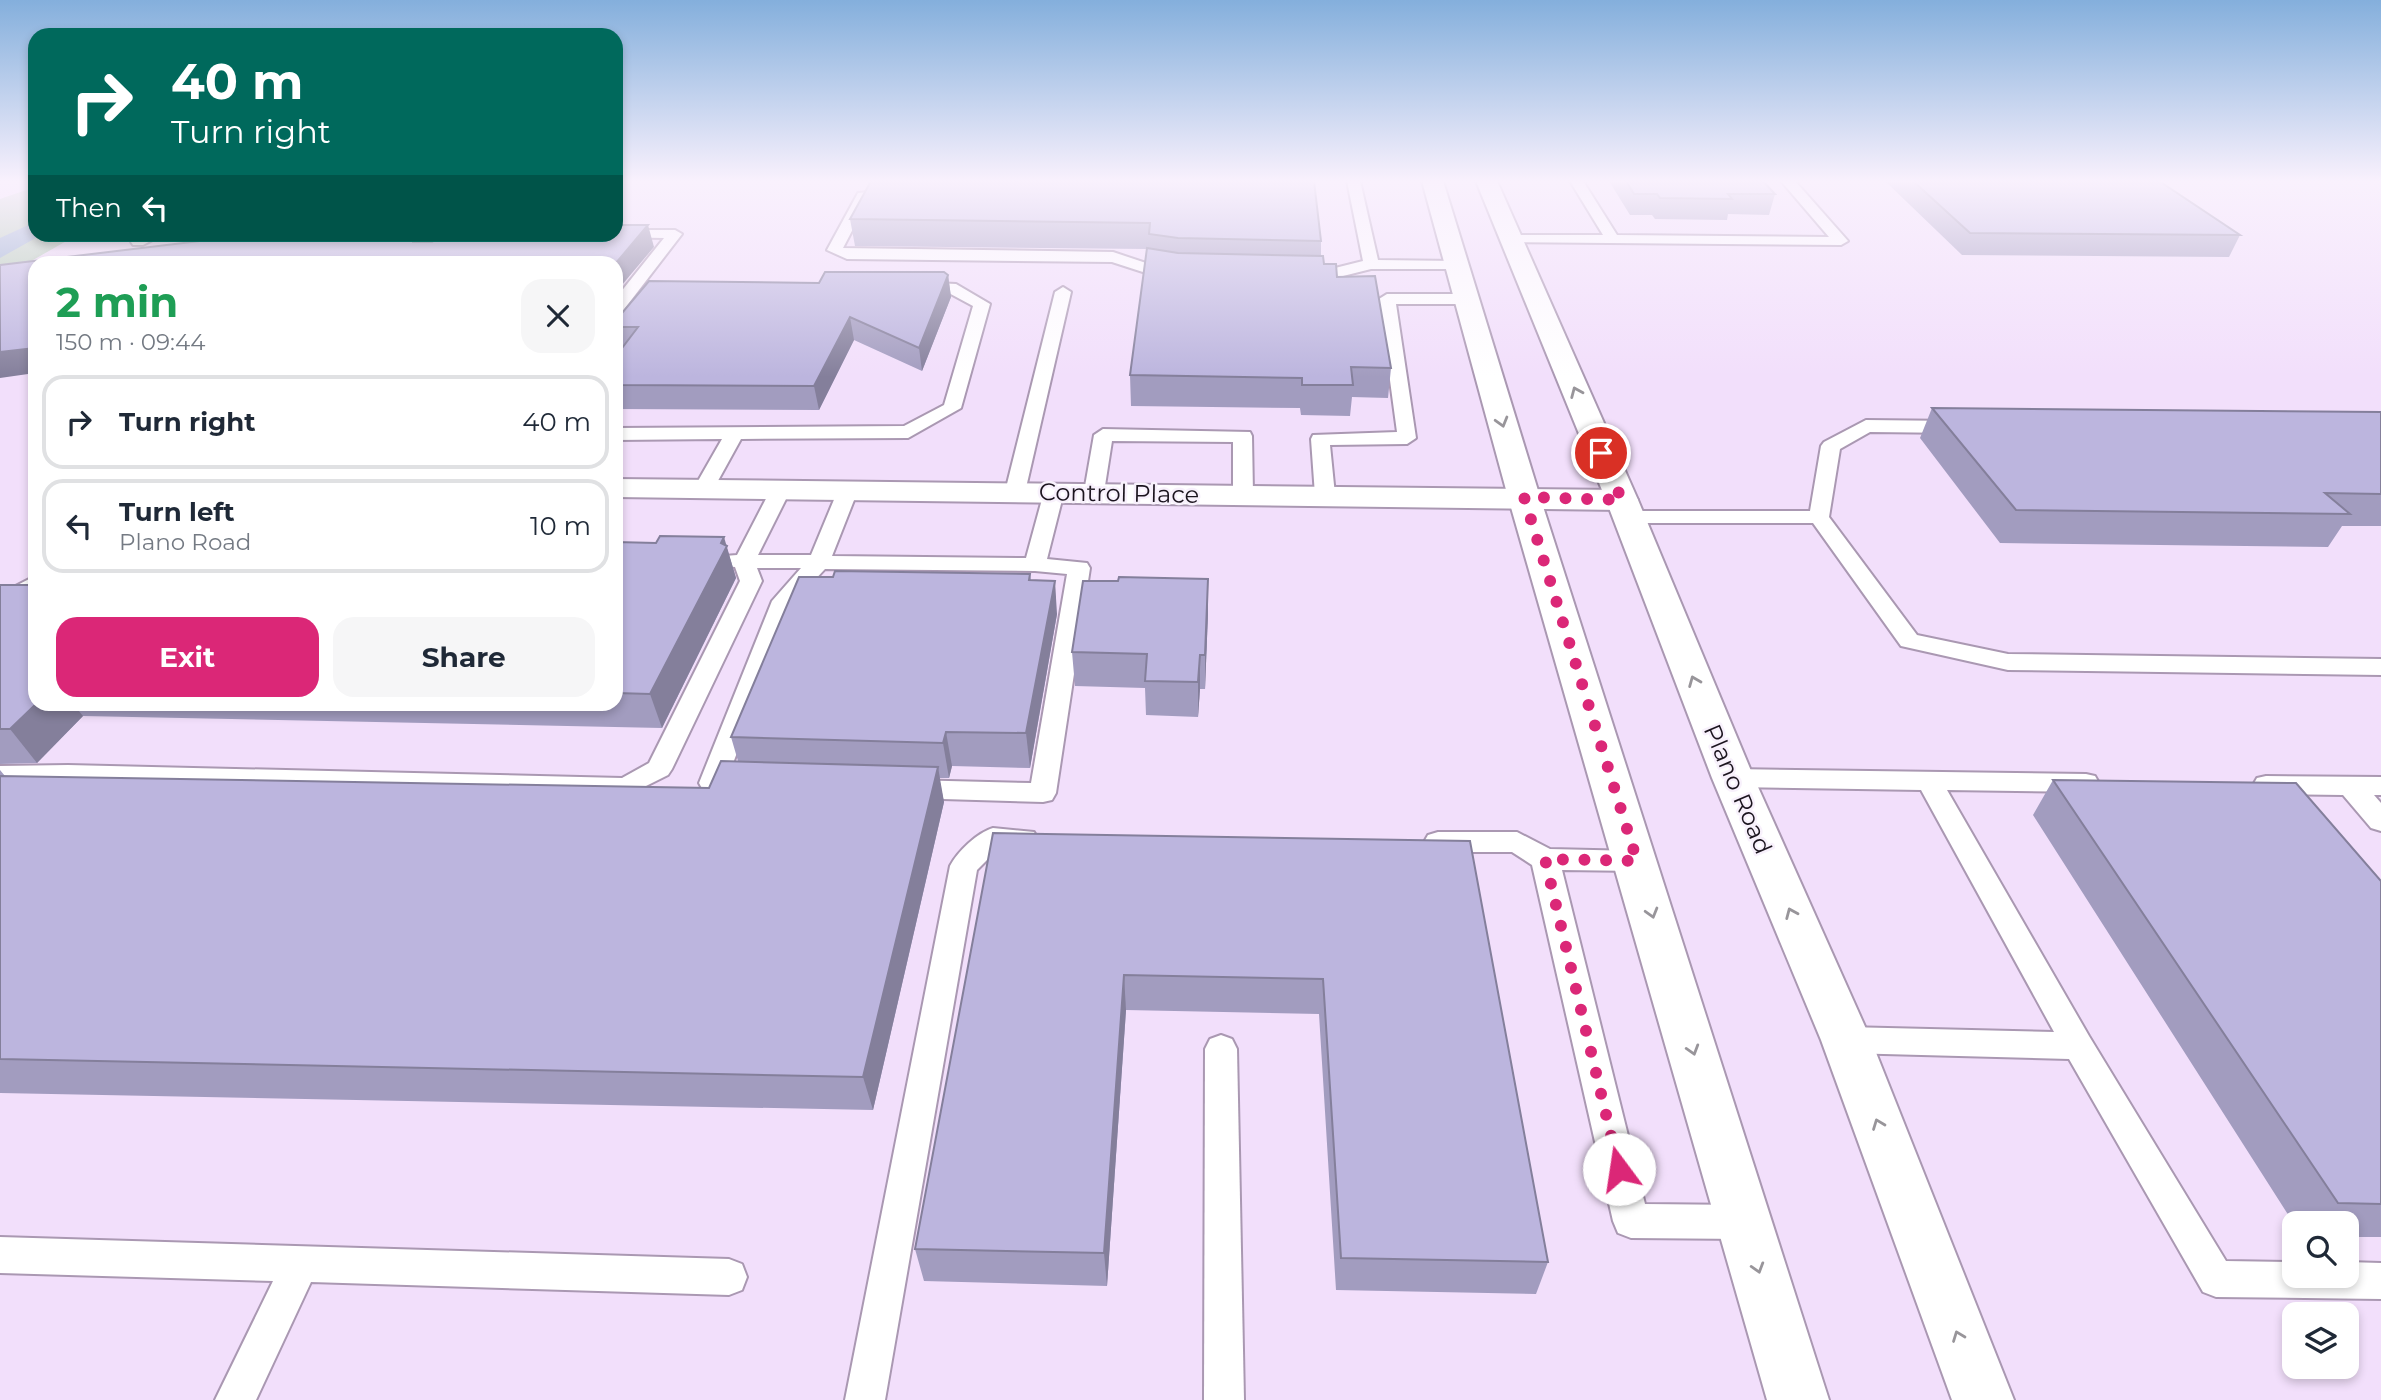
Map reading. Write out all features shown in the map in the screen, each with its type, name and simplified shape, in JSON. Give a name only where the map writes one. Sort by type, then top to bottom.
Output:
[{"type":"main road","points":[[1451,246],[1524,497],[1637,861],[1798,1400]]},
{"type":"main road","name":"Plano Road","points":[[1513,246],[1625,508],[1733,778],[1846,1040],[1983,1400]]},
{"type":"main road","name":"Control Place","points":[[623,488],[1524,497],[1625,508]]},
{"type":"lane","points":[[623,300],[665,246]]},
{"type":"lane","points":[[836,246],[834,250],[847,254],[1114,257],[1146,268],[1191,274]]},
{"type":"lane","points":[[1367,246],[1371,264]]},
{"type":"lane","points":[[1283,275],[1322,276],[1371,264],[1457,266]]},
{"type":"lane","points":[[623,434],[908,432],[952,408],[982,304],[950,287],[895,287]]},
{"type":"lane","points":[[1015,492],[1063,292]]},
{"type":"lane","points":[[623,327],[644,299]]},
{"type":"lane","points":[[1325,495],[1320,439],[1407,438],[1387,299],[1466,299]]},
{"type":"lane","points":[[1978,428],[1867,426],[1831,446],[1819,517],[1909,641],[2008,662],[2381,667]]},
{"type":"lane","points":[[704,488],[734,435]]},
{"type":"lane","points":[[1094,492],[1103,435],[1243,436],[1243,494]]},
{"type":"lane","points":[[0,775],[68,774],[626,787],[659,768],[751,581],[744,561],[781,489]]},
{"type":"lane","points":[[754,784],[712,783],[783,601],[818,562],[848,490]]},
{"type":"lane","points":[[1035,565],[1054,492]]},
{"type":"lane","points":[[1625,508],[1819,517]]},
{"type":"lane","points":[[706,561],[1035,565],[1079,568],[1043,793],[892,788]]},
{"type":"lane","points":[[0,603],[28,587]]},
{"type":"lane","points":[[1733,778],[2105,783]]},
{"type":"lane","points":[[1929,781],[2078,1046],[2216,1279],[2381,1281]]},
{"type":"lane","points":[[2241,785],[2381,786]]},
{"type":"lane","points":[[2350,786],[2381,821]]},
{"type":"lane","points":[[865,1400],[964,866],[993,838],[1049,839]]},
{"type":"lane","points":[[1407,841],[1517,842],[1545,859],[1637,861]]},
{"type":"lane","points":[[1545,859],[1631,1221],[1744,1222]]},
{"type":"lane","points":[[1846,1040],[2078,1046]]},
{"type":"lane","points":[[1221,1049],[1224,1400]]},
{"type":"lane","points":[[0,1255],[729,1277]]},
{"type":"lane","points":[[235,1400],[301,1264]]},
{"type":"green space","points":[[0,246],[57,246],[40,256],[28,256],[28,263],[12,272],[0,288]]},
{"type":"water","points":[[0,246],[21,246],[0,258]]},
{"type":"building","points":[[156,246],[630,246],[622,256],[75,256]]},
{"type":"building","points":[[1147,248],[1178,253],[1323,256],[1324,264],[1336,264],[1337,277],[1375,276],[1391,368],[1351,367],[1353,385],[1302,385],[1302,378],[1130,375]]},
{"type":"building","points":[[28,262],[28,349],[0,352],[0,265]]},
{"type":"building","points":[[825,272],[944,272],[948,275],[919,348],[850,317],[814,386],[623,385],[623,347],[638,327],[623,327],[623,312],[649,281],[819,283]]},
{"type":"building","points":[[1932,408],[2381,412],[2381,494],[2325,493],[2350,514],[2016,510]]},
{"type":"building","points":[[660,536],[724,537],[721,543],[727,546],[650,694],[623,693],[623,542],[656,543]]},
{"type":"building","points":[[835,571],[1030,574],[1029,580],[1055,581],[1026,733],[946,732],[943,743],[731,737],[799,577],[833,577]]},
{"type":"building","points":[[1119,577],[1208,579],[1205,655],[1200,655],[1198,682],[1145,681],[1147,654],[1072,652],[1083,581],[1118,581]]},
{"type":"building","points":[[0,585],[28,585],[29,711],[10,729],[0,729]]},
{"type":"building","points":[[721,761],[938,767],[863,1077],[0,1059],[0,776],[709,788]]},
{"type":"building","points":[[2053,780],[2296,783],[2381,881],[2381,1204],[2338,1203]]},
{"type":"building","points":[[993,833],[1470,841],[1548,1262],[1341,1258],[1323,979],[1124,975],[1104,1253],[915,1249]]},
{"type":"route","points":[[1601,453],[1622,500],[1524,497],[1637,861],[1545,859],[1619,1169]]}]
